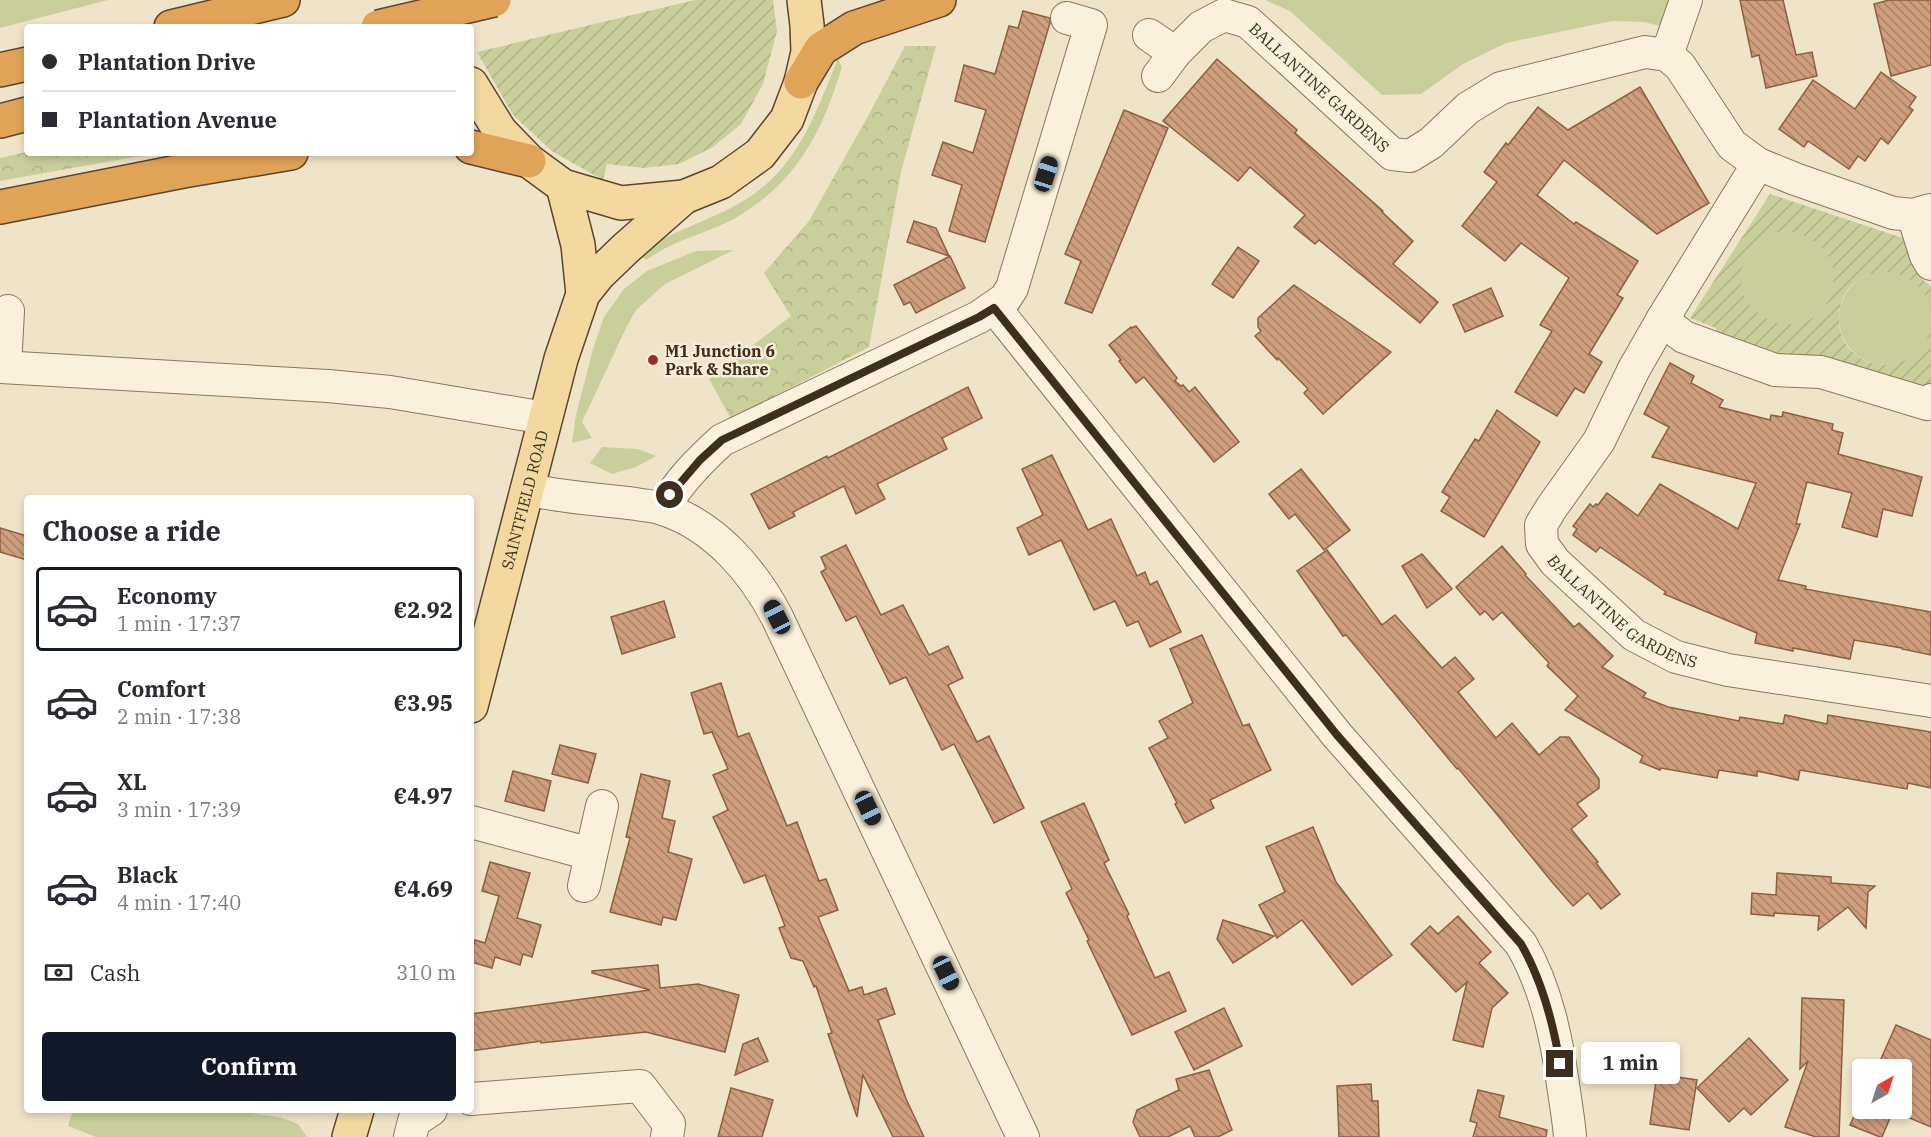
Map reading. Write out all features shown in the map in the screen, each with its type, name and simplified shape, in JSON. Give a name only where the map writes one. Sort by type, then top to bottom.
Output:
[{"type":"highway","points":[[184,24],[284,0]]},
{"type":"highway","points":[[391,24],[494,0]]},
{"type":"highway","points":[[801,82],[821,49],[854,28],[939,0]]},
{"type":"highway","points":[[0,70],[24,64]]},
{"type":"highway","points":[[0,121],[24,115]]},
{"type":"highway","points":[[474,148],[529,161]]},
{"type":"highway","points":[[0,207],[273,156]]},
{"type":"main road","points":[[439,0],[446,24]]},
{"type":"main road","points":[[474,89],[500,131],[529,161],[563,186],[621,203],[684,197],[721,182],[760,154],[787,119],[801,82],[808,52],[804,0]]},
{"type":"main road","name":"SAINTFIELD ROAD","points":[[563,186],[578,245],[583,294]]},
{"type":"main road","name":"SAINTFIELD ROAD","points":[[474,694],[561,359],[583,294],[598,274],[684,197]]},
{"type":"main road","points":[[349,1137],[356,1113]]},
{"type":"street","points":[[1686,0],[1667,55],[1680,66],[1732,145],[1758,164],[1795,179],[1893,213],[1922,212],[1926,256],[1931,264]]},
{"type":"street","name":"BALLANTINE GARDENS","points":[[1149,35],[1167,65],[1200,27],[1224,15],[1248,22],[1392,154],[1410,156],[1431,143],[1468,108],[1501,88],[1645,52],[1667,55]]},
{"type":"street","points":[[663,509],[670,495],[700,460],[722,440],[979,317],[1005,299],[1012,288],[1091,25],[1067,18]]},
{"type":"street","name":"BALLANTINE GARDENS","points":[[1758,164],[1662,320],[1634,369],[1599,441],[1541,525],[1542,544],[1555,562],[1634,635],[1676,657],[1728,670],[1931,701]]},
{"type":"street","points":[[994,308],[1337,735],[1521,944],[1534,966],[1552,1022],[1570,1137]]},
{"type":"street","points":[[8,311],[2,367],[328,386],[390,392],[545,418]]},
{"type":"street","points":[[1662,320],[1684,337],[1775,370],[1821,372],[1927,404],[1931,400]]},
{"type":"street","points":[[527,489],[546,494],[663,509],[690,521],[712,537],[736,558],[764,592],[1023,1137]]},
{"type":"street","points":[[584,886],[602,806]]},
{"type":"street","points":[[474,823],[591,854]]},
{"type":"street","points":[[474,1100],[640,1086],[669,1124],[667,1137]]},
{"type":"street","points":[[410,1137],[414,1121],[426,1113]]},
{"type":"green space","points":[[0,0],[108,0],[0,28]]},
{"type":"green space","points":[[695,0],[773,0],[777,31],[763,84],[741,124],[713,147],[679,164],[644,168],[607,164],[603,180],[553,152],[513,115],[477,52]]},
{"type":"green space","points":[[1265,0],[1677,0],[1668,28],[1644,22],[1612,21],[1506,43],[1463,64],[1421,94],[1382,95],[1290,11]]},
{"type":"green space","points":[[905,46],[936,46],[901,172],[869,347],[731,419],[709,379],[791,316],[764,273],[809,221]]},
{"type":"green space","points":[[838,58],[842,67],[818,130],[807,149],[781,183],[736,218],[679,242],[646,260],[639,253],[663,239],[738,204],[775,176],[789,159],[812,121]]},
{"type":"green space","points":[[24,153],[24,156],[140,156],[0,181],[0,158]]},
{"type":"green space","points":[[1770,194],[1909,240],[1923,280],[1931,286],[1931,308],[1922,291],[1910,279],[1895,273],[1879,272],[1865,276],[1852,285],[1843,298],[1839,316],[1841,334],[1849,349],[1862,359],[1876,364],[1892,364],[1908,359],[1921,347],[1931,329],[1931,384],[1909,389],[1779,355],[1716,337],[1716,328],[1690,318]],"holes":[[[1782,231],[1806,236],[1822,248],[1831,264],[1834,281],[1830,298],[1820,312],[1804,322],[1784,324],[1771,321],[1752,308],[1743,293],[1741,276],[1745,259],[1754,245],[1770,235]]]},
{"type":"green space","points":[[1787,231],[1805,235],[1820,245],[1830,260],[1834,278],[1830,296],[1820,311],[1805,321],[1787,325],[1769,321],[1754,311],[1744,296],[1740,278],[1744,260],[1754,245],[1769,235]]},
{"type":"green space","points":[[734,250],[665,284],[636,310],[582,422],[592,438],[572,443],[576,415],[593,349],[604,317],[624,289],[647,271],[696,251]]},
{"type":"green space","points":[[1886,271],[1904,275],[1919,285],[1932,309],[1932,327],[1929,336],[1919,351],[1904,361],[1886,365],[1868,361],[1853,351],[1843,336],[1839,318],[1843,300],[1853,285],[1868,275]]},
{"type":"green space","points":[[602,447],[638,449],[656,456],[636,467],[612,474],[590,463]]},
{"type":"green space","points":[[72,1113],[250,1113],[283,1118],[298,1124],[307,1137],[96,1137],[68,1126]]},
{"type":"building","points":[[1740,0],[1783,0],[1796,55],[1812,52],[1817,76],[1766,88],[1759,55],[1752,57]]},
{"type":"building","points":[[1889,0],[1931,0],[1931,65],[1891,76],[1874,4]]},
{"type":"building","points":[[1023,11],[1050,18],[1050,23],[985,242],[949,231],[962,185],[932,175],[943,142],[973,153],[986,110],[955,101],[964,65],[995,74],[1009,26],[1018,28]]},
{"type":"building","points":[[1217,59],[1297,130],[1295,133],[1383,211],[1413,241],[1393,264],[1438,302],[1420,323],[1319,240],[1315,244],[1294,227],[1305,215],[1250,167],[1238,181],[1163,121]]},
{"type":"building","points":[[1881,72],[1916,97],[1909,107],[1913,110],[1888,144],[1881,138],[1865,161],[1858,156],[1849,169],[1808,141],[1804,147],[1779,129],[1813,80],[1855,109]]},
{"type":"building","points":[[1640,87],[1709,203],[1657,234],[1564,160],[1537,195],[1574,224],[1576,222],[1638,261],[1617,295],[1623,298],[1589,354],[1602,362],[1584,393],[1575,388],[1557,416],[1515,392],[1552,331],[1540,325],[1569,278],[1521,243],[1505,261],[1462,226],[1497,182],[1484,172],[1538,107],[1568,130]]},
{"type":"building","points":[[1124,110],[1168,128],[1092,313],[1065,303],[1081,261],[1065,254]]},
{"type":"building","points":[[914,221],[936,228],[949,256],[907,242]]},
{"type":"building","points":[[1238,247],[1259,261],[1233,298],[1212,284]]},
{"type":"building","points":[[950,256],[965,288],[916,313],[910,302],[904,305],[894,285]]},
{"type":"building","points":[[1294,285],[1391,352],[1323,414],[1304,393],[1308,389],[1255,336],[1261,331],[1258,327],[1258,318]]},
{"type":"building","points":[[1491,288],[1503,316],[1465,332],[1453,305]]},
{"type":"building","points":[[1136,326],[1177,378],[1175,381],[1189,392],[1195,387],[1239,442],[1214,462],[1144,377],[1136,383],[1109,345],[1131,327]]},
{"type":"building","points":[[1670,363],[1694,376],[1691,383],[1723,400],[1719,407],[1770,420],[1771,415],[1782,417],[1783,412],[1833,424],[1832,430],[1843,433],[1838,454],[1922,477],[1912,516],[1883,509],[1877,537],[1842,527],[1852,493],[1807,482],[1796,524],[1800,524],[1778,580],[1806,586],[1805,589],[1931,612],[1931,655],[1854,640],[1850,659],[1755,643],[1757,633],[1664,594],[1666,592],[1600,547],[1596,552],[1573,535],[1577,529],[1573,526],[1590,504],[1593,507],[1598,505],[1607,493],[1638,516],[1660,484],[1738,529],[1756,483],[1652,457],[1669,427],[1644,414]]},
{"type":"building","points":[[968,387],[982,418],[942,438],[947,449],[877,484],[885,499],[856,514],[844,486],[793,512],[795,516],[769,529],[751,494]]},
{"type":"building","points":[[1497,410],[1540,442],[1484,537],[1441,511],[1450,497],[1442,492],[1475,439],[1479,441]]},
{"type":"building","points":[[1052,455],[1088,530],[1111,519],[1137,576],[1145,572],[1150,585],[1157,581],[1181,632],[1150,647],[1138,621],[1127,626],[1115,601],[1094,610],[1061,540],[1029,555],[1017,528],[1043,515],[1022,469]]},
{"type":"building","points":[[1301,469],[1350,530],[1324,550],[1295,514],[1289,519],[1269,494]]},
{"type":"building","points":[[0,528],[24,535],[24,559],[0,552]]},
{"type":"building","points":[[846,545],[881,615],[903,605],[929,655],[948,646],[963,678],[948,685],[977,742],[989,736],[1024,808],[994,823],[954,744],[942,750],[906,677],[890,684],[856,616],[846,621],[821,572],[826,569],[821,557]]},
{"type":"building","points":[[1502,546],[1525,575],[1574,627],[1579,623],[1613,656],[1602,667],[1646,693],[1643,697],[1668,707],[1739,721],[1740,717],[1783,724],[1785,715],[1827,724],[1828,715],[1931,732],[1931,788],[1908,783],[1907,789],[1800,770],[1798,780],[1757,771],[1757,776],[1719,770],[1717,778],[1661,768],[1660,770],[1640,762],[1643,756],[1565,710],[1578,696],[1547,666],[1549,663],[1502,612],[1493,620],[1485,611],[1480,615],[1456,587]]},
{"type":"building","points":[[1327,550],[1382,625],[1395,615],[1442,668],[1455,657],[1474,679],[1458,692],[1496,738],[1512,723],[1539,755],[1560,737],[1569,737],[1599,779],[1599,788],[1577,804],[1587,816],[1571,829],[1620,894],[1601,909],[1588,893],[1573,906],[1552,882],[1346,635],[1343,636],[1297,571]]},
{"type":"building","points":[[1422,554],[1452,589],[1427,608],[1402,566]]},
{"type":"building","points":[[664,601],[675,637],[622,654],[611,617]]},
{"type":"building","points":[[1202,635],[1243,726],[1249,724],[1271,770],[1210,800],[1214,808],[1185,823],[1149,748],[1168,738],[1159,721],[1193,703],[1170,649]]},
{"type":"building","points":[[721,683],[738,737],[749,733],[787,826],[797,822],[819,881],[826,879],[838,910],[818,917],[849,991],[862,987],[864,995],[886,988],[895,1014],[878,1020],[906,1099],[924,1137],[893,1137],[863,1075],[857,1117],[828,1034],[832,1033],[816,986],[814,987],[803,961],[791,958],[779,928],[785,926],[765,875],[744,883],[713,817],[728,810],[713,775],[728,769],[712,732],[704,734],[691,693]]},
{"type":"building","points":[[560,745],[596,754],[588,783],[552,774]]},
{"type":"building","points":[[513,771],[551,781],[544,811],[505,801]]},
{"type":"building","points":[[641,774],[670,781],[662,818],[675,821],[668,852],[692,859],[676,920],[663,917],[661,925],[610,912],[630,838],[626,837]]},
{"type":"building","points":[[1084,803],[1109,860],[1104,863],[1129,914],[1127,916],[1155,978],[1169,972],[1186,1011],[1132,1035],[1066,893],[1072,889],[1041,822]]},
{"type":"building","points":[[1313,827],[1336,882],[1392,955],[1352,985],[1302,920],[1277,938],[1259,905],[1285,892],[1266,847]]},
{"type":"building","points":[[490,862],[530,873],[517,918],[541,925],[532,957],[523,954],[520,965],[495,957],[492,968],[474,963],[475,940],[485,943],[499,896],[482,891]]},
{"type":"building","points":[[1777,873],[1831,877],[1831,883],[1875,886],[1868,892],[1866,928],[1848,907],[1818,930],[1819,916],[1751,914],[1752,893],[1776,895]]},
{"type":"building","points":[[1458,916],[1491,952],[1479,963],[1508,993],[1492,1008],[1483,1047],[1453,1040],[1467,982],[1456,992],[1411,944],[1430,926],[1438,934]]},
{"type":"building","points":[[1223,920],[1274,936],[1233,963],[1217,939]]},
{"type":"building","points":[[658,965],[660,988],[698,984],[739,995],[725,1052],[646,1032],[541,1043],[541,1041],[474,1051],[474,1014],[650,990],[592,973],[592,971]]},
{"type":"building","points":[[1802,998],[1844,1000],[1839,1137],[1816,1137],[1785,1127],[1808,1061],[1800,1069]]},
{"type":"building","points":[[1224,1008],[1242,1046],[1194,1070],[1175,1032]]},
{"type":"building","points":[[1896,1025],[1931,1040],[1931,1127],[1912,1119],[1912,1059],[1881,1059]]},
{"type":"building","points":[[758,1038],[768,1061],[735,1075],[743,1044]]},
{"type":"building","points":[[1749,1038],[1788,1080],[1751,1115],[1744,1108],[1729,1122],[1697,1088]]},
{"type":"building","points":[[1209,1070],[1232,1130],[1218,1137],[1195,1137],[1190,1126],[1168,1137],[1140,1137],[1133,1122],[1137,1110],[1179,1090],[1176,1079]]},
{"type":"building","points":[[1657,1074],[1697,1080],[1689,1130],[1650,1124]]},
{"type":"building","points":[[1371,1084],[1372,1101],[1378,1101],[1379,1137],[1339,1137],[1337,1086]]},
{"type":"building","points":[[731,1088],[773,1100],[762,1137],[718,1137]]},
{"type":"building","points":[[1478,1090],[1504,1096],[1499,1117],[1547,1130],[1546,1137],[1473,1137],[1477,1123],[1470,1121]]},
{"type":"building","points":[[1853,1119],[1890,1119],[1882,1137],[1850,1125]]},
{"type":"place","name":"M1 Junction 6 Park & Share","points":[[653,360]]},
{"type":"route","points":[[670,495],[700,460],[722,440],[994,308],[1337,735],[1521,944],[1534,966],[1544,994],[1560,1064]]}]
